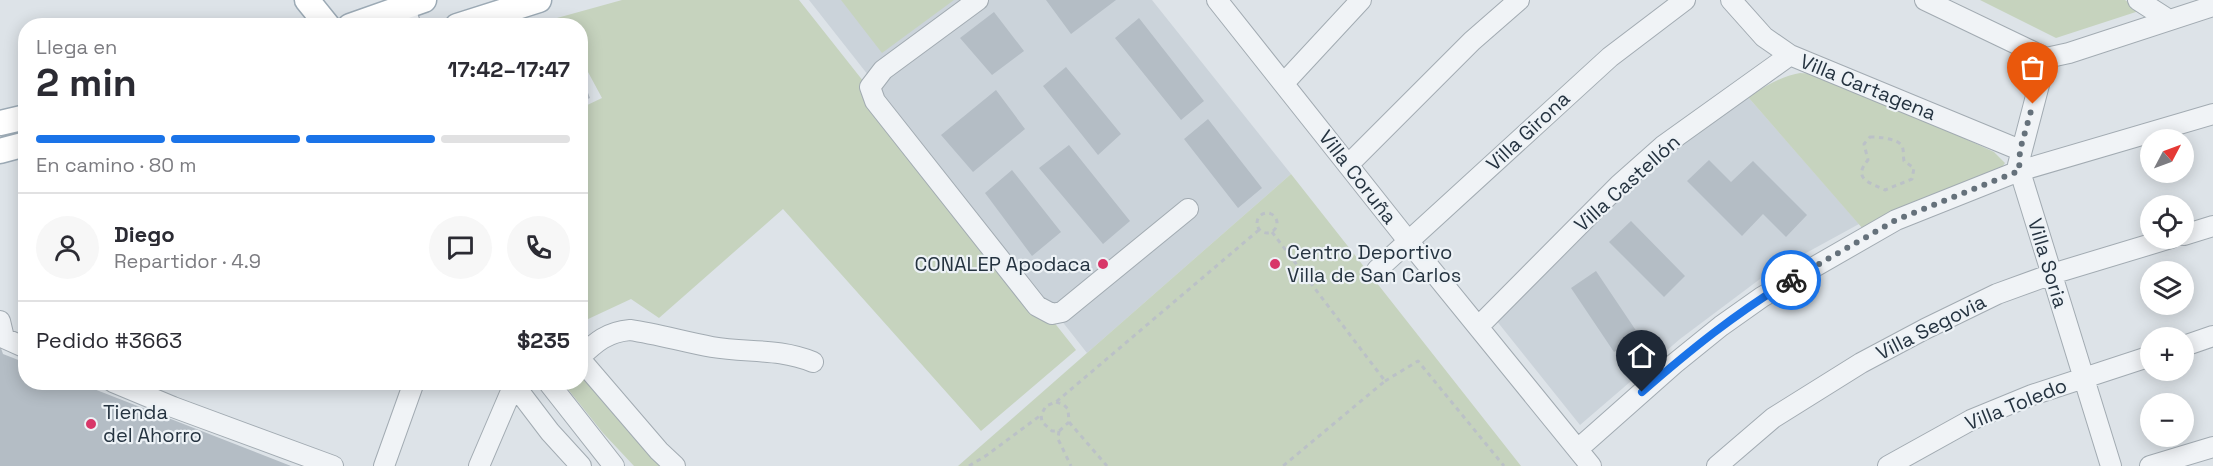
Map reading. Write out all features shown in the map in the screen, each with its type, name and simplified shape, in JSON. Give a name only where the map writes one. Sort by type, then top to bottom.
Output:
[{"type":"main road","points":[[307,0],[322,18]]},
{"type":"main road","points":[[516,17],[539,0]]},
{"type":"main road","points":[[377,18],[410,8]]},
{"type":"main road","points":[[0,123],[18,119]]},
{"type":"main road","points":[[0,151],[18,146]]},
{"type":"street","points":[[978,0],[883,70],[870,87],[875,101],[1037,306],[1052,314],[1062,312],[1188,209]]},
{"type":"street","name":"Villa Coruña","points":[[1218,0],[1409,242],[1591,466]]},
{"type":"street","points":[[1284,83],[1361,0]]},
{"type":"street","points":[[1348,165],[1472,41],[1519,0]]},
{"type":"street","name":"Villa Girona","points":[[1377,270],[1610,57],[1685,0]]},
{"type":"street","name":"Villa Cartagena","points":[[1731,0],[1764,37],[1790,55],[2020,150]]},
{"type":"street","points":[[1925,0],[2046,58],[2069,53],[2213,6]]},
{"type":"street","points":[[2138,0],[2169,20]]},
{"type":"street","name":"Villa Castellón","points":[[1478,327],[1619,185],[1663,147],[1790,55]]},
{"type":"street","name":"Villa Soria","points":[[2046,58],[2020,150],[2019,171],[2111,466]]},
{"type":"street","points":[[1578,449],[1674,364],[1762,297],[1896,220],[2019,171],[2213,114]]},
{"type":"street","points":[[2194,232],[2213,226]]},
{"type":"street","name":"Villa Segovia","points":[[1717,466],[1773,418],[1861,363],[1997,294],[2052,274],[2140,247]]},
{"type":"street","points":[[0,321],[4,338],[18,344]]},
{"type":"street","points":[[588,350],[599,339],[607,335],[630,330],[711,347],[779,352],[796,355],[813,362]]},
{"type":"street","points":[[2194,343],[2213,336]]},
{"type":"street","name":"Villa Toledo","points":[[1888,466],[1971,420],[2084,377],[2140,359]]},
{"type":"street","points":[[588,367],[659,451],[675,466]]},
{"type":"street","points":[[132,390],[333,466]]},
{"type":"street","points":[[384,466],[411,390]]},
{"type":"street","points":[[479,466],[512,390]]},
{"type":"street","points":[[519,390],[550,432],[580,466]]},
{"type":"street","points":[[554,390],[614,466]]},
{"type":"street","points":[[2150,466],[2213,447]]},
{"type":"path","points":[[1870,137],[1899,142],[1903,148],[1904,161],[1914,168],[1912,179],[1907,183],[1903,182],[1885,190],[1864,180],[1861,175],[1861,168],[1868,159],[1864,144],[1870,137]]},
{"type":"path","points":[[1263,214],[1270,214],[1277,220],[1277,225],[1272,232],[1263,232],[1260,229],[1258,224],[1263,214]]},
{"type":"path","points":[[969,466],[1041,416],[1046,406],[1056,402],[1260,229]]},
{"type":"path","points":[[1272,232],[1385,381]]},
{"type":"path","points":[[1283,466],[1385,381],[1418,361],[1504,466]]},
{"type":"path","points":[[1056,402],[1068,409],[1068,422],[1107,466]]},
{"type":"path","points":[[1041,416],[1046,428],[1052,430],[1059,430],[1068,422]]},
{"type":"path","points":[[1059,430],[1058,439],[1071,466]]},
{"type":"shaded area","name":"CONALEP Apodaca","points":[[809,0],[1152,0],[1291,174],[1087,353]]},
{"type":"shaded area","points":[[1748,97],[1859,224],[1764,276],[1680,339],[1580,425],[1496,320],[1661,155]]},
{"type":"green space","points":[[622,0],[799,0],[1076,350],[981,431],[783,209],[659,318],[631,299],[588,319],[588,105],[602,98],[588,72],[588,18],[557,18]]},
{"type":"green space","points":[[841,0],[954,0],[882,53]]},
{"type":"green space","points":[[1980,0],[2125,0],[2142,10],[2056,38]]},
{"type":"green space","points":[[1800,73],[1815,74],[1848,85],[1994,152],[2005,163],[2000,170],[1863,229],[1748,97],[1779,79]]},
{"type":"green space","name":"Centro Deportivo Villa de San Carlos","points":[[1291,174],[1521,466],[958,466]]},
{"type":"green space","points":[[588,381],[663,466],[634,466],[603,433],[569,390],[588,390]]},
{"type":"building","points":[[1046,0],[1116,0],[1071,34]]},
{"type":"building","points":[[994,12],[1024,51],[992,75],[960,38]]},
{"type":"building","points":[[1139,18],[1204,101],[1181,120],[1115,38]]},
{"type":"building","points":[[1066,67],[1121,134],[1098,155],[1043,86]]},
{"type":"building","points":[[996,90],[1025,129],[973,172],[941,135]]},
{"type":"building","points":[[1208,119],[1262,188],[1238,208],[1184,139]]},
{"type":"building","points":[[1069,145],[1130,221],[1103,244],[1039,168]]},
{"type":"building","points":[[1709,160],[1731,182],[1753,161],[1807,215],[1786,237],[1763,214],[1742,236],[1687,181]]},
{"type":"building","points":[[1012,170],[1061,232],[1032,256],[985,193]]},
{"type":"building","points":[[1631,221],[1685,276],[1664,297],[1609,242]]},
{"type":"building","points":[[1596,271],[1639,335],[1614,352],[1571,288]]},
{"type":"building","name":"Tienda del Ahorro","points":[[0,345],[3,354],[18,360],[18,390],[96,390],[291,466],[0,466]]},
{"type":"way so far","points":[[1791,280],[1896,220],[2019,171],[2020,150],[2033,104]]},
{"type":"place","name":"CONALEP Apodaca","points":[[1103,264]]},
{"type":"place","name":"Centro Deportivo Villa de San Carlos","points":[[1275,264]]},
{"type":"place","name":"Tienda del Ahorro","points":[[91,424]]},
{"type":"route","points":[[1642,392],[1721,326],[1791,280]]}]
